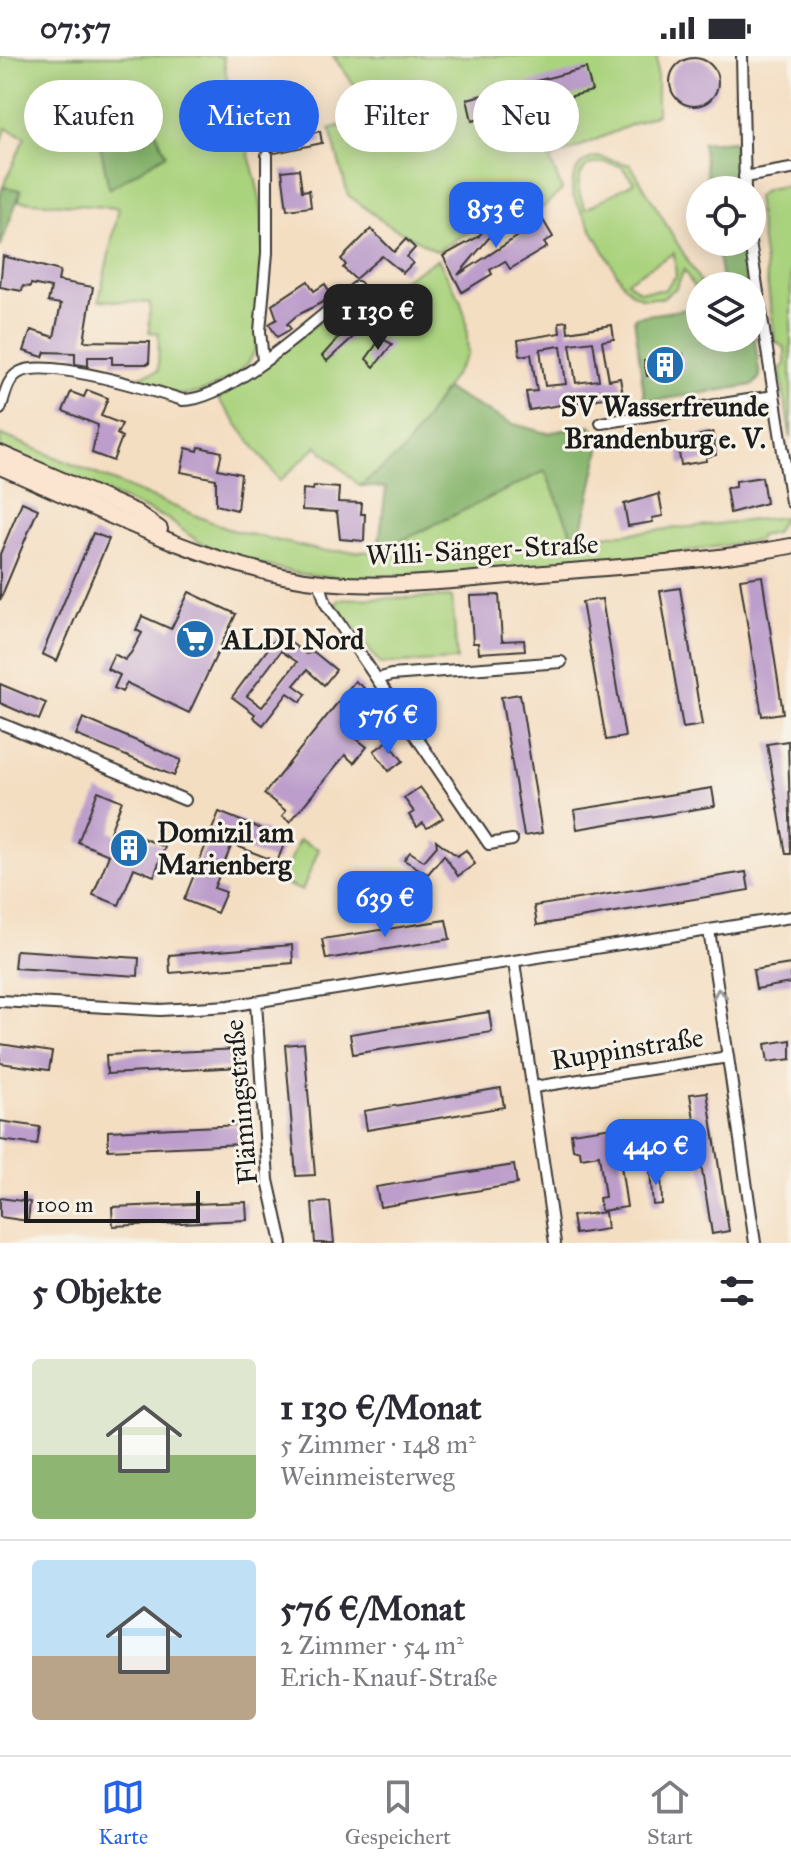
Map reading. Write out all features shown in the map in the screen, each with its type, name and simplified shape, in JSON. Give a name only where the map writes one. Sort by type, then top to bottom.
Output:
[{"type":"main road","name":"Willi-Sänger-Straße","points":[[0,453],[136,512],[180,543]]},
{"type":"main road","name":"Willi-Sänger-Straße","points":[[0,467],[180,543],[243,566],[319,581],[443,581],[671,563],[791,546]]},
{"type":"street","points":[[742,56],[744,176]]},
{"type":"street","points":[[263,361],[260,319],[267,253],[267,155]]},
{"type":"street","points":[[750,176],[791,169]]},
{"type":"street","points":[[752,256],[791,495]]},
{"type":"street","points":[[0,409],[11,379],[22,370],[88,373],[183,400],[199,400],[239,379],[357,287]]},
{"type":"street","points":[[601,423],[774,396]]},
{"type":"street","points":[[319,581],[326,604],[489,844],[512,840]]},
{"type":"street","points":[[378,679],[391,675],[561,662]]},
{"type":"street","points":[[0,723],[185,800]]},
{"type":"street","points":[[0,1001],[160,1010],[256,1003],[790,918]]},
{"type":"street","name":"Ruppinstraße","points":[[709,930],[755,1243]]},
{"type":"street","points":[[514,962],[555,1243]]},
{"type":"street","name":"Flämingstraße","points":[[256,1003],[268,1180],[282,1243]]},
{"type":"street","name":"Ruppinstraße","points":[[534,1087],[728,1057]]},
{"type":"green space","points":[[0,56],[223,56],[228,80],[179,80],[179,152],[248,152],[261,205],[263,237],[259,328],[256,346],[247,363],[224,381],[190,394],[166,392],[124,380],[158,371],[159,333],[149,332],[150,303],[99,300],[119,208],[19,201],[21,190],[3,187],[24,139],[24,152],[163,152],[163,80],[24,80],[24,137],[6,128],[0,147]]},
{"type":"green space","points":[[333,56],[657,56],[657,114],[579,147],[579,80],[473,80],[473,152],[567,152],[550,159],[562,190],[541,209],[512,187],[476,227],[437,251],[385,223],[348,195],[336,152],[457,152],[457,80],[351,80]]},
{"type":"green space","points":[[335,127],[335,147],[330,129]]},
{"type":"green space","points":[[734,141],[736,176],[707,176],[702,143]]},
{"type":"green space","points":[[163,147],[166,154],[109,189],[102,152],[163,152]]},
{"type":"green space","points":[[600,157],[631,165],[694,272],[686,273],[684,270],[676,288],[662,298],[642,298],[632,293],[621,281],[573,196],[574,175],[586,161]],"holes":[[[604,162],[621,166],[634,182],[586,209],[579,191],[579,180],[588,165]],[[674,253],[676,276],[664,290],[639,291],[627,281]]]},
{"type":"green space","points":[[791,185],[791,439],[780,370],[785,364],[785,348],[775,341],[764,256],[767,189]]},
{"type":"green space","points":[[3,187],[21,190],[0,248],[0,195]]},
{"type":"green space","points":[[718,256],[743,256],[745,272],[721,272]]},
{"type":"green space","points":[[438,259],[460,299],[466,319],[468,354],[403,452],[360,486],[317,446],[280,481],[218,399],[361,290],[395,284]]},
{"type":"green space","points":[[686,309],[686,352],[756,352],[760,377],[753,385],[645,402],[634,317]]},
{"type":"green space","points":[[445,389],[510,423],[547,433],[591,425],[602,440],[580,538],[574,539],[545,471],[378,552],[386,488],[360,486],[403,452]]},
{"type":"green space","points":[[0,434],[228,529],[322,551],[378,552],[545,470],[574,539],[784,517],[775,533],[759,536],[759,540],[645,558],[471,574],[348,578],[300,574],[240,559],[199,542],[166,518],[1,449]]},
{"type":"green space","points":[[452,597],[457,660],[380,664],[336,605],[339,599]]},
{"type":"green space","points":[[299,840],[319,849],[302,891],[281,882]]},
{"type":"building","points":[[694,58],[711,65],[718,82],[711,99],[694,106],[677,99],[670,82],[677,65]]},
{"type":"building","points":[[586,68],[592,91],[579,94],[579,80],[540,80]]},
{"type":"building","points":[[473,97],[473,121],[472,121],[467,99]]},
{"type":"building","points":[[299,169],[302,191],[309,190],[311,207],[287,210],[282,171]]},
{"type":"building","points":[[511,197],[518,203],[458,275],[543,220],[553,237],[544,243],[547,247],[510,269],[505,261],[490,270],[492,274],[462,292],[443,256],[478,237]]},
{"type":"building","points":[[371,229],[394,252],[406,239],[415,248],[407,257],[413,263],[403,273],[382,256],[355,279],[343,268],[346,265],[341,259]]},
{"type":"building","points":[[3,256],[60,271],[58,281],[93,287],[84,341],[150,342],[149,364],[112,364],[112,357],[88,357],[88,366],[75,364],[75,353],[45,352],[43,357],[24,351],[31,330],[54,337],[61,304],[48,302],[51,288],[31,284],[30,287],[23,286],[22,291],[0,287]]},
{"type":"building","points":[[308,281],[314,291],[325,284],[332,297],[296,316],[287,324],[291,329],[277,337],[269,324],[277,319],[272,305]]},
{"type":"building","points":[[355,319],[363,328],[327,361],[322,356]]},
{"type":"building","points":[[567,321],[568,332],[612,325],[614,339],[602,341],[609,380],[620,378],[623,395],[529,410],[526,392],[537,391],[531,354],[520,356],[518,340],[560,333],[559,322]],"holes":[[[593,341],[599,380],[576,383],[570,344]],[[561,346],[566,384],[545,386],[540,349]]]},
{"type":"building","points":[[381,338],[392,344],[374,367],[366,359]]},
{"type":"building","name":"SV Wasserfreunde Brandenburg e. V.","points":[[683,354],[686,369],[647,376],[644,361]]},
{"type":"building","points":[[87,390],[108,398],[101,416],[122,424],[117,434],[122,437],[113,461],[92,453],[98,425],[63,411],[71,392],[84,397]]},
{"type":"building","points":[[713,432],[716,455],[706,457],[706,461],[681,465],[677,441]]},
{"type":"building","points":[[199,447],[222,452],[218,469],[241,474],[237,510],[216,505],[216,479],[181,472],[186,448],[198,451]]},
{"type":"building","points":[[762,477],[766,503],[730,513],[726,488],[736,487],[736,481]]},
{"type":"building","points":[[314,486],[339,488],[338,502],[362,503],[361,514],[365,514],[364,541],[340,539],[337,512],[302,510],[303,489],[313,490]]},
{"type":"building","points":[[659,494],[663,516],[652,518],[653,522],[628,526],[624,504]]},
{"type":"building","points":[[22,502],[38,509],[0,600],[0,554]]},
{"type":"building","points":[[93,533],[109,539],[57,661],[42,654]]},
{"type":"building","points":[[762,576],[783,713],[762,716],[740,579]]},
{"type":"building","points":[[680,588],[702,725],[683,728],[660,591]]},
{"type":"building","name":"ALDI Nord","points":[[189,592],[236,614],[189,713],[127,683],[122,692],[114,688],[120,675],[107,669],[114,654],[125,660],[131,653],[142,633],[136,630],[142,616],[171,629]]},
{"type":"building","points":[[499,595],[502,641],[524,640],[525,650],[479,653],[478,643],[473,643],[470,596]]},
{"type":"building","points":[[602,599],[625,737],[606,740],[582,602]]},
{"type":"building","points":[[279,634],[306,654],[314,652],[336,670],[324,685],[307,670],[294,685],[306,694],[301,702],[288,693],[263,725],[253,717],[255,714],[232,697]],"holes":[[[281,651],[297,662],[262,707],[247,696]]]},
{"type":"building","points":[[355,681],[364,688],[360,693],[381,710],[357,739],[367,747],[354,763],[345,755],[290,822],[282,816],[286,811],[264,794]]},
{"type":"building","points":[[0,684],[46,703],[39,720],[0,703]]},
{"type":"building","points":[[520,694],[542,833],[524,836],[501,697]]},
{"type":"building","points":[[83,718],[181,760],[174,776],[76,735]]},
{"type":"building","points":[[388,741],[403,761],[389,771],[374,751]]},
{"type":"building","points":[[788,741],[791,854],[786,854],[767,744]]},
{"type":"building","points":[[420,787],[443,818],[427,828],[423,823],[417,827],[409,815],[414,812],[404,798]]},
{"type":"building","points":[[712,788],[715,806],[577,829],[574,810]]},
{"type":"building","name":"Domizil am Marienberg","points":[[98,791],[122,801],[110,832],[133,841],[135,835],[165,847],[154,876],[134,868],[119,905],[93,895],[109,855],[78,842]]},
{"type":"building","points":[[219,812],[286,839],[277,862],[232,844],[214,888],[226,892],[217,913],[184,900]]},
{"type":"building","points":[[436,840],[457,856],[466,850],[475,864],[458,876],[444,855],[428,874],[404,860],[410,852],[424,861],[437,846]]},
{"type":"building","points":[[746,872],[749,890],[537,925],[534,906]]},
{"type":"building","points":[[446,920],[450,939],[326,959],[322,939]]},
{"type":"building","points":[[292,945],[293,963],[170,973],[169,955]]},
{"type":"building","points":[[16,950],[139,958],[138,976],[14,968]]},
{"type":"building","points":[[791,964],[791,983],[756,989],[753,970]]},
{"type":"building","points":[[489,1012],[492,1032],[353,1054],[350,1034]]},
{"type":"building","points":[[791,1040],[791,1059],[768,1062],[765,1044]]},
{"type":"building","points":[[304,1043],[315,1175],[296,1176],[285,1045]]},
{"type":"building","points":[[0,1044],[52,1052],[49,1070],[0,1063]]},
{"type":"building","points":[[240,1049],[241,1067],[107,1074],[106,1055]]},
{"type":"building","points":[[501,1088],[504,1107],[367,1130],[364,1111]]},
{"type":"building","points":[[707,1092],[729,1231],[712,1234],[690,1094]]},
{"type":"building","points":[[0,1121],[40,1127],[37,1145],[0,1140]]},
{"type":"building","points":[[634,1124],[636,1138],[633,1138],[633,1143],[618,1145],[627,1207],[601,1211],[599,1198],[605,1197],[599,1155],[581,1158],[580,1151],[573,1149],[571,1133]]},
{"type":"building","points":[[242,1125],[243,1144],[108,1150],[108,1131]]},
{"type":"building","points":[[514,1165],[517,1184],[380,1207],[376,1187]]},
{"type":"building","points":[[661,1170],[662,1204],[653,1205],[650,1172]]},
{"type":"building","points":[[0,1198],[30,1202],[28,1221],[0,1217]]},
{"type":"building","points":[[246,1202],[247,1220],[113,1226],[112,1207]]},
{"type":"building","points":[[330,1202],[334,1243],[315,1243],[312,1203]]},
{"type":"building","points":[[605,1212],[607,1229],[575,1234],[572,1216]]},
{"type":"place","name":"SV Wasserfreunde Brandenburg e. V.","points":[[665,365]]},
{"type":"place","name":"ALDI Nord","points":[[195,639]]},
{"type":"place","name":"Domizil am Marienberg","points":[[129,848]]}]
